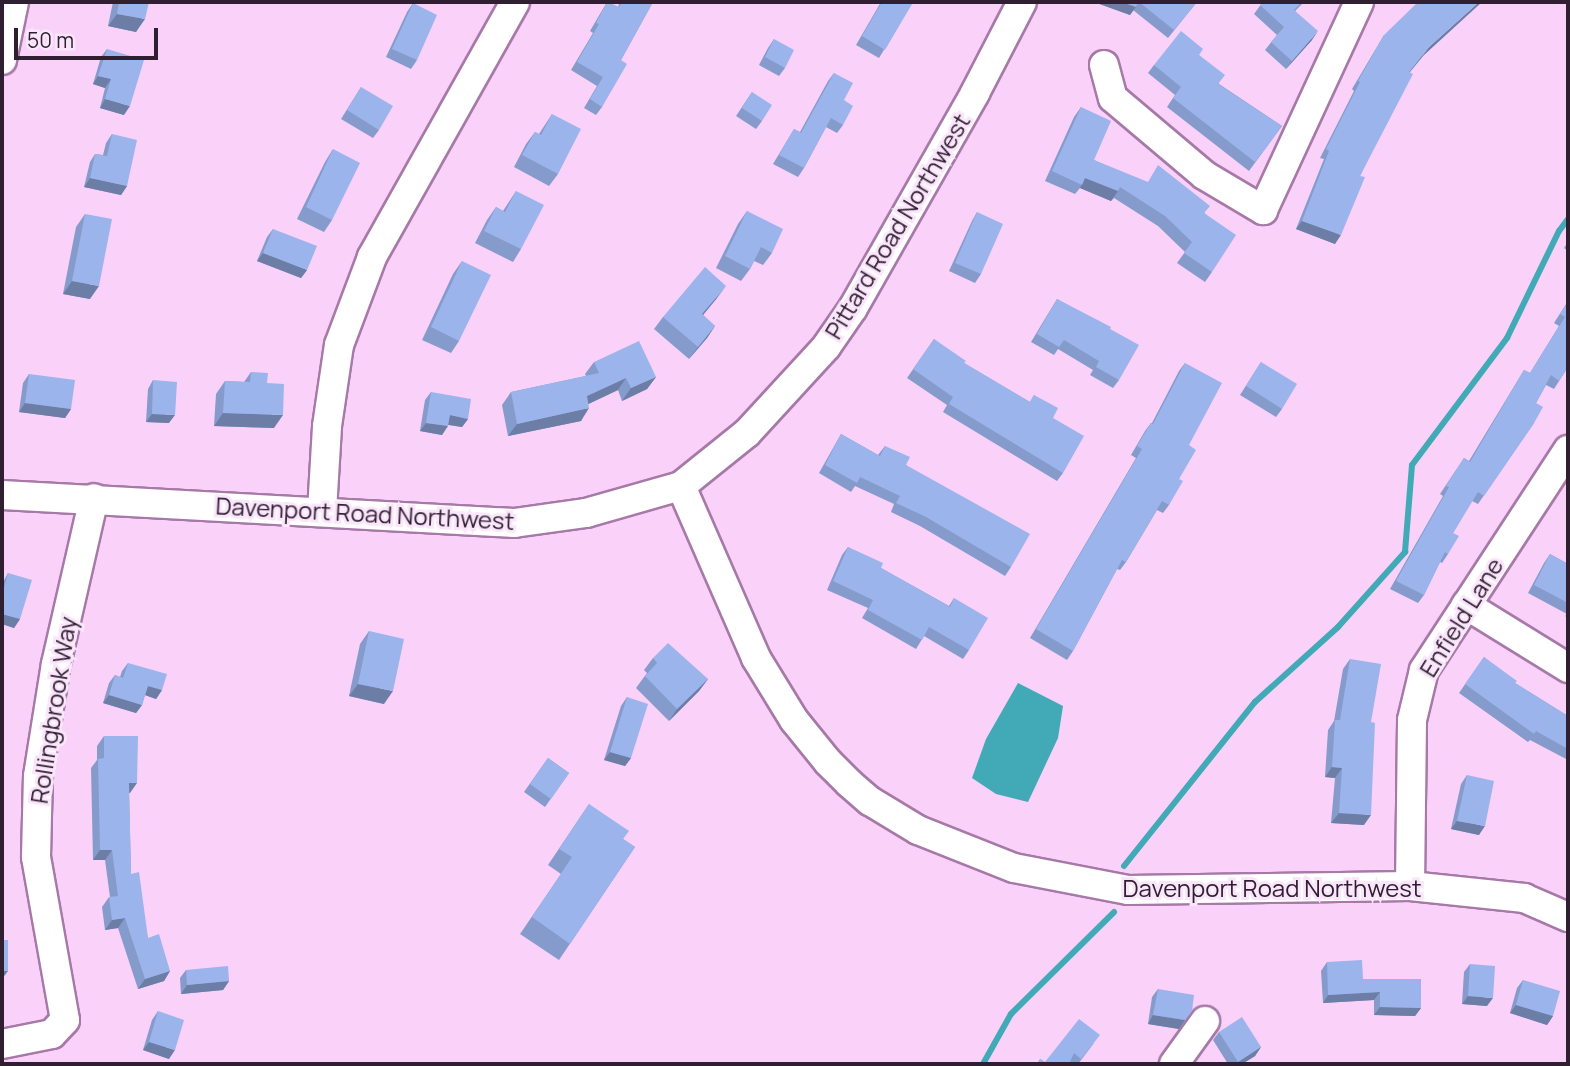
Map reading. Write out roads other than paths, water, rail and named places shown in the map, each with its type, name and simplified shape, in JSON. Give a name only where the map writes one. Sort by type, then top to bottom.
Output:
[{"type":"street","points":[[2,60],[14,2]]},
{"type":"street","points":[[322,511],[327,426],[339,345],[348,319],[372,257],[515,2]]},
{"type":"street","name":"Pittard Road Northwest","points":[[681,486],[747,433],[826,347],[853,308],[955,129],[1022,2]]},
{"type":"street","points":[[1104,65],[1113,98],[1204,175],[1263,210],[1359,2]]},
{"type":"street","name":"Enfield Lane","points":[[1410,886],[1412,720],[1423,670],[1568,450]]},
{"type":"street","name":"Davenport Road Northwest","points":[[2,495],[514,523],[586,513],[681,486],[757,658],[794,720],[849,783],[870,801],[918,830],[1014,868],[1128,890],[1410,886],[1524,898],[1568,917]]},
{"type":"street","name":"Rollingbrook Way","points":[[2,1044],[52,1034],[65,1020],[36,857],[38,776],[56,664],[94,498]]},
{"type":"street","points":[[1466,606],[1568,668]]},
{"type":"street","points":[[1174,1064],[1205,1021]]},
{"type":"waterway","points":[[1124,866],[1255,702],[1338,627],[1405,552],[1412,465],[1507,338],[1559,231],[1568,219]]},
{"type":"waterway","points":[[983,1064],[1011,1014],[1114,912]]}]
